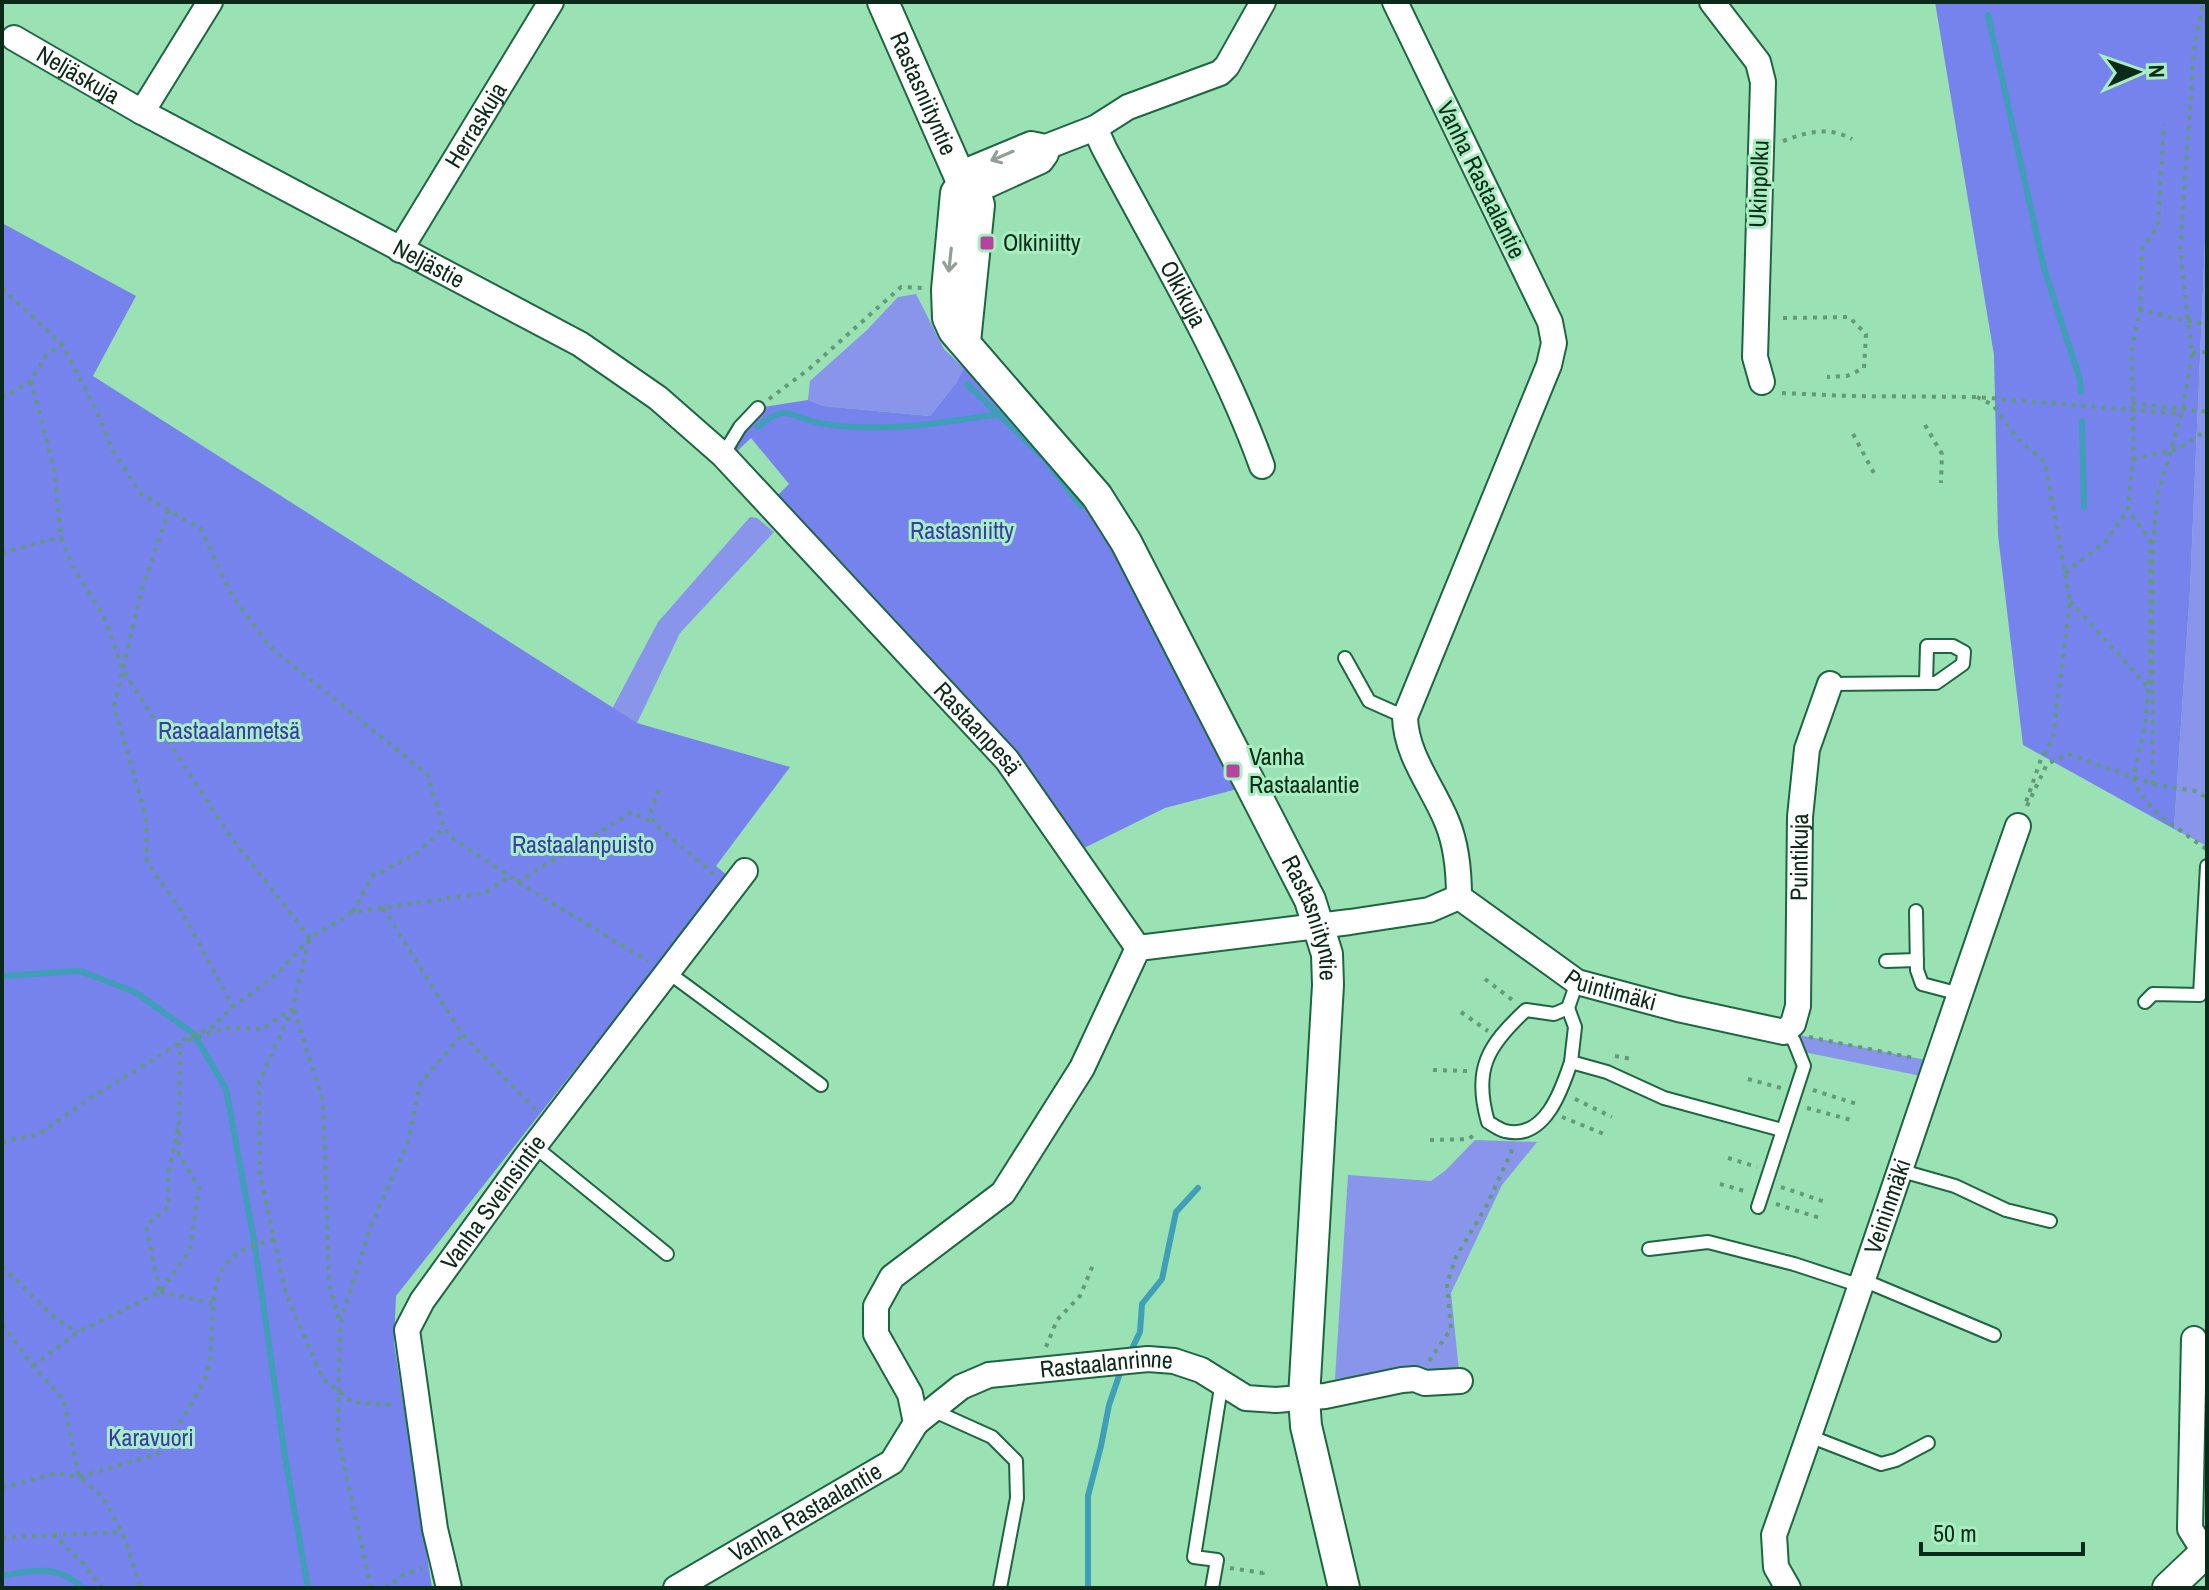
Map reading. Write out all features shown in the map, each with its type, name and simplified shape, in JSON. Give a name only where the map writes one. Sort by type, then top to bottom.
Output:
[{"type":"street","points":[[142,112],[210,2]]},
{"type":"street","name":"Herraskuja","points":[[400,250],[551,2]]},
{"type":"street","name":"Rastasniityntie","points":[[883,2],[965,183],[956,193],[947,306],[954,331],[1063,455],[1112,518],[1287,854],[1319,926],[1327,954],[1328,985],[1304,1398],[1306,1426],[1344,1588]]},
{"type":"street","points":[[965,183],[1031,144],[1046,147],[1095,128],[1128,107],[1220,73],[1263,2]]},
{"type":"street","name":"Vanha Rastaalantie","points":[[1395,2],[1550,322],[1554,343],[1549,365],[1405,717]]},
{"type":"street","name":"Ukinpolku","points":[[1712,2],[1758,62],[1763,82],[1755,343],[1755,357],[1762,382]]},
{"type":"street","name":"Neljäskuja","points":[[14,38],[142,112]]},
{"type":"street","name":"Neljästie","points":[[142,112],[580,344],[658,398],[723,455],[791,529]]},
{"type":"street","name":"Olkikuja","points":[[1095,128],[1201,330],[1248,427],[1262,466]]},
{"type":"street","name":"Rastaanpesä","points":[[791,529],[1007,760],[1138,948]]},
{"type":"street","name":"Puintikuja","points":[[1784,1032],[1793,1024],[1798,1006],[1800,817],[1807,749],[1830,684]]},
{"type":"street","points":[[924,1417],[876,1334],[876,1306],[892,1277],[1003,1193],[1082,1068],[1138,948],[1429,910],[1459,897],[1458,864],[1448,823],[1405,735],[1405,717]]},
{"type":"street","name":"Veininmäki","points":[[1788,1588],[1776,1567],[1774,1535],[1902,1171],[1936,1062],[2018,826]]},
{"type":"street","name":"Vanha Sveinsintie","points":[[449,1588],[435,1529],[407,1330],[422,1301],[534,1146],[738,880]]},
{"type":"street","name":"Puintimäki","points":[[1459,897],[1577,982],[1678,1009],[1784,1032]]},
{"type":"street","points":[[2168,1588],[2206,1552],[2190,1529],[2194,1339]]},
{"type":"street","name":"Rastaalanrinne","points":[[924,1417],[961,1387],[989,1375],[1148,1359],[1174,1361],[1201,1370],[1246,1398],[1304,1398],[1415,1379],[1425,1383],[1460,1381]]},
{"type":"street","name":"Vanha Rastaalantie","points":[[676,1588],[702,1581],[892,1462],[924,1417]]},
{"type":"lane","points":[[723,455],[740,427],[758,408]]},
{"type":"lane","points":[[1345,658],[1369,701],[1405,717]]},
{"type":"lane","points":[[1830,684],[1926,683]]},
{"type":"lane","points":[[2145,1002],[2153,994],[2200,995],[2207,866]]},
{"type":"lane","points":[[1916,911],[1917,970],[1922,984],[1960,994]]},
{"type":"lane","points":[[1886,961],[1917,960]]},
{"type":"lane","points":[[669,973],[821,1085]]},
{"type":"lane","points":[[1568,1008],[1554,1014],[1526,1010],[1499,1039],[1483,1071],[1480,1094],[1488,1122],[1505,1131],[1521,1132],[1542,1120],[1549,1111],[1561,1092],[1571,1062],[1575,1027],[1568,1008],[1577,982]]},
{"type":"lane","points":[[1760,1200],[1804,1066],[1794,1041],[1784,1032]]},
{"type":"lane","points":[[1571,1062],[1607,1072],[1664,1098],[1782,1130]]},
{"type":"lane","points":[[534,1146],[667,1254]]},
{"type":"lane","points":[[1902,1171],[1955,1186],[2006,1210],[2050,1221]]},
{"type":"lane","points":[[1649,1249],[1708,1242],[1862,1283],[1994,1335]]},
{"type":"lane","points":[[1212,1588],[1217,1560],[1194,1557],[1222,1381]]},
{"type":"lane","points":[[924,1417],[992,1437],[1016,1461],[1017,1498],[1000,1588]]},
{"type":"lane","points":[[1809,1436],[1881,1464],[1896,1460],[1928,1443]]},
{"type":"path","points":[[2153,784],[2153,544],[2158,493],[2182,412],[2192,353],[2180,250],[2194,51],[2203,2]]},
{"type":"path","points":[[2065,573],[2105,542],[2128,509],[2133,459],[2132,348],[2140,310],[2142,249],[2158,226],[2164,124]]},
{"type":"path","points":[[1774,152],[1783,141],[1808,132],[1838,131],[1852,139]]},
{"type":"path","points":[[758,408],[809,369],[901,287]]},
{"type":"path","points":[[2,288],[62,344],[113,451],[141,494],[201,529],[231,594],[270,647],[427,774],[444,828],[451,837],[517,882],[669,973]]},
{"type":"path","points":[[2140,310],[2207,325]]},
{"type":"path","points":[[1783,318],[1849,317],[1866,334],[1864,368],[1847,376],[1827,377]]},
{"type":"path","points":[[2,398],[31,381],[46,355],[62,344]]},
{"type":"path","points":[[2192,353],[2207,352]]},
{"type":"path","points":[[31,381],[54,469],[61,537],[72,565],[103,615],[123,670],[227,832],[310,938]]},
{"type":"path","points":[[1762,382],[1786,394],[1977,397],[2132,410],[2207,412]]},
{"type":"path","points":[[1977,397],[1993,405],[2018,439],[2045,462],[2070,601],[2053,738],[2041,759],[2018,826]]},
{"type":"path","points":[[2132,403],[2182,412]]},
{"type":"path","points":[[1925,425],[1942,454],[1941,483]]},
{"type":"path","points":[[2133,459],[2178,449],[2207,430]]},
{"type":"path","points":[[1853,434],[1875,475]]},
{"type":"path","points":[[2128,509],[2150,540],[2148,687],[2145,727],[2133,777],[2141,795],[2159,815],[2207,851]]},
{"type":"path","points":[[169,510],[141,592],[114,706],[146,817],[147,862],[181,910],[233,1007]]},
{"type":"path","points":[[2,553],[61,537]]},
{"type":"path","points":[[2070,601],[2148,687]]},
{"type":"path","points":[[2018,826],[2047,764],[2068,754],[2153,784],[2195,791],[2207,798]]},
{"type":"path","points":[[654,823],[651,810],[659,790]]},
{"type":"path","points":[[517,882],[632,812],[654,823],[738,880]]},
{"type":"path","points":[[353,912],[372,876],[416,854],[444,828]]},
{"type":"path","points":[[2,1142],[39,1134],[194,1034],[210,1029],[233,1007],[277,974],[310,938],[353,912],[485,893],[509,876]]},
{"type":"path","points":[[383,908],[462,1034],[551,1125]]},
{"type":"path","points":[[310,938],[293,1007],[259,1082],[260,1175],[286,1294],[323,1379],[352,1402],[418,1407]]},
{"type":"path","points":[[1485,979],[1526,1010]]},
{"type":"path","points":[[180,1043],[226,1028],[263,1029],[293,1007]]},
{"type":"path","points":[[293,1007],[323,1101],[329,1284],[340,1324],[338,1438],[371,1588]]},
{"type":"path","points":[[1461,1012],[1499,1039]]},
{"type":"path","points":[[1784,1032],[1936,1062]]},
{"type":"path","points":[[340,1324],[370,1228],[408,1142],[420,1084],[462,1034]]},
{"type":"path","points":[[33,1366],[78,1332],[160,1292],[190,1250],[199,1188],[179,1154],[180,1043]]},
{"type":"path","points":[[1433,1070],[1483,1071]]},
{"type":"path","points":[[1748,1079],[1795,1094],[1855,1121]]},
{"type":"path","points":[[1561,1092],[1612,1117]]},
{"type":"path","points":[[1795,1094],[1860,1105]]},
{"type":"path","points":[[1549,1111],[1604,1134]]},
{"type":"path","points":[[160,1292],[146,1226],[169,1206],[168,1176],[181,1113]]},
{"type":"path","points":[[1430,1140],[1469,1139],[1488,1122]]},
{"type":"path","points":[[1415,1379],[1451,1329],[1447,1284],[1455,1259],[1488,1203],[1521,1132]]},
{"type":"path","points":[[1728,1158],[1828,1203]]},
{"type":"path","points":[[1720,1184],[1823,1219]]},
{"type":"path","points":[[2,1488],[56,1473],[79,1477],[161,1453],[206,1374],[219,1271],[240,1251],[274,1239]]},
{"type":"path","points":[[1038,1359],[1057,1320],[1080,1296],[1093,1265]]},
{"type":"path","points":[[2,1266],[56,1319],[78,1332]]},
{"type":"path","points":[[160,1292],[213,1304]]},
{"type":"path","points":[[2,1314],[3,1325],[33,1366],[63,1399],[79,1477],[102,1496],[122,1532],[141,1588]]},
{"type":"path","points":[[2,1538],[122,1532]]},
{"type":"path","points":[[53,1535],[83,1563],[102,1588]]},
{"type":"path","points":[[385,1588],[403,1575],[443,1561]]},
{"type":"path","points":[[1216,1566],[1263,1573],[1263,1568]]},
{"type":"shaded area","points":[[2207,196],[2207,846],[2174,829],[2190,590]]},
{"type":"shaded area","points":[[916,294],[944,349],[964,368],[930,416],[823,406],[808,400],[810,381],[867,330],[898,297]]},
{"type":"shaded area","points":[[750,517],[757,518],[774,532],[680,633],[637,723],[612,709],[658,622]]},
{"type":"shaded area","points":[[1784,1032],[1936,1062],[1931,1078],[1799,1051]]},
{"type":"shaded area","points":[[1475,1140],[1537,1142],[1502,1185],[1451,1293],[1460,1381],[1335,1379],[1348,1175],[1431,1181]]},
{"type":"green space","points":[[1935,2],[2207,2],[2207,196],[2190,590],[2174,829],[2023,745],[1998,535],[1994,355]]},
{"type":"green space","points":[[2,223],[136,296],[93,376],[637,723],[790,767],[716,866],[728,876],[396,1296],[394,1343],[432,1588],[2,1588]]},
{"type":"green space","name":"Rastasniitty","points":[[964,368],[992,393],[1097,513],[1241,788],[1165,808],[1080,850],[775,498],[789,484],[751,438],[728,460],[740,427],[758,408],[808,400],[823,406],[930,416]]},
{"type":"waterway","points":[[1988,15],[2044,268],[2080,380],[2081,392]]},
{"type":"waterway","points":[[967,384],[1044,458],[1081,506]]},
{"type":"waterway","points":[[758,427],[782,413],[820,423],[865,428],[910,426],[1000,414]]},
{"type":"waterway","points":[[2082,421],[2084,507]]},
{"type":"waterway","points":[[2,976],[80,971],[135,992],[194,1034],[226,1089],[255,1246],[285,1457],[308,1588]]},
{"type":"waterway","points":[[1130,1353],[1140,1332],[1142,1304],[1162,1279],[1176,1212],[1198,1188]]},
{"type":"waterway","points":[[1088,1588],[1088,1496],[1109,1405],[1120,1373]]},
{"type":"waterway","points":[[2,1576],[34,1571],[55,1572],[82,1588]]},
{"type":"place","name":"Olkiniitty","points":[[987,243]]},
{"type":"place","name":"Vanha Rastaalantie","points":[[1233,771]]},
{"type":"park label","name":"Rastaalanmetsä","points":[[229,731]]},
{"type":"park label","name":"Rastaalanpuisto","points":[[583,845]]},
{"type":"park label","name":"Karavuori","points":[[151,1438]]}]
